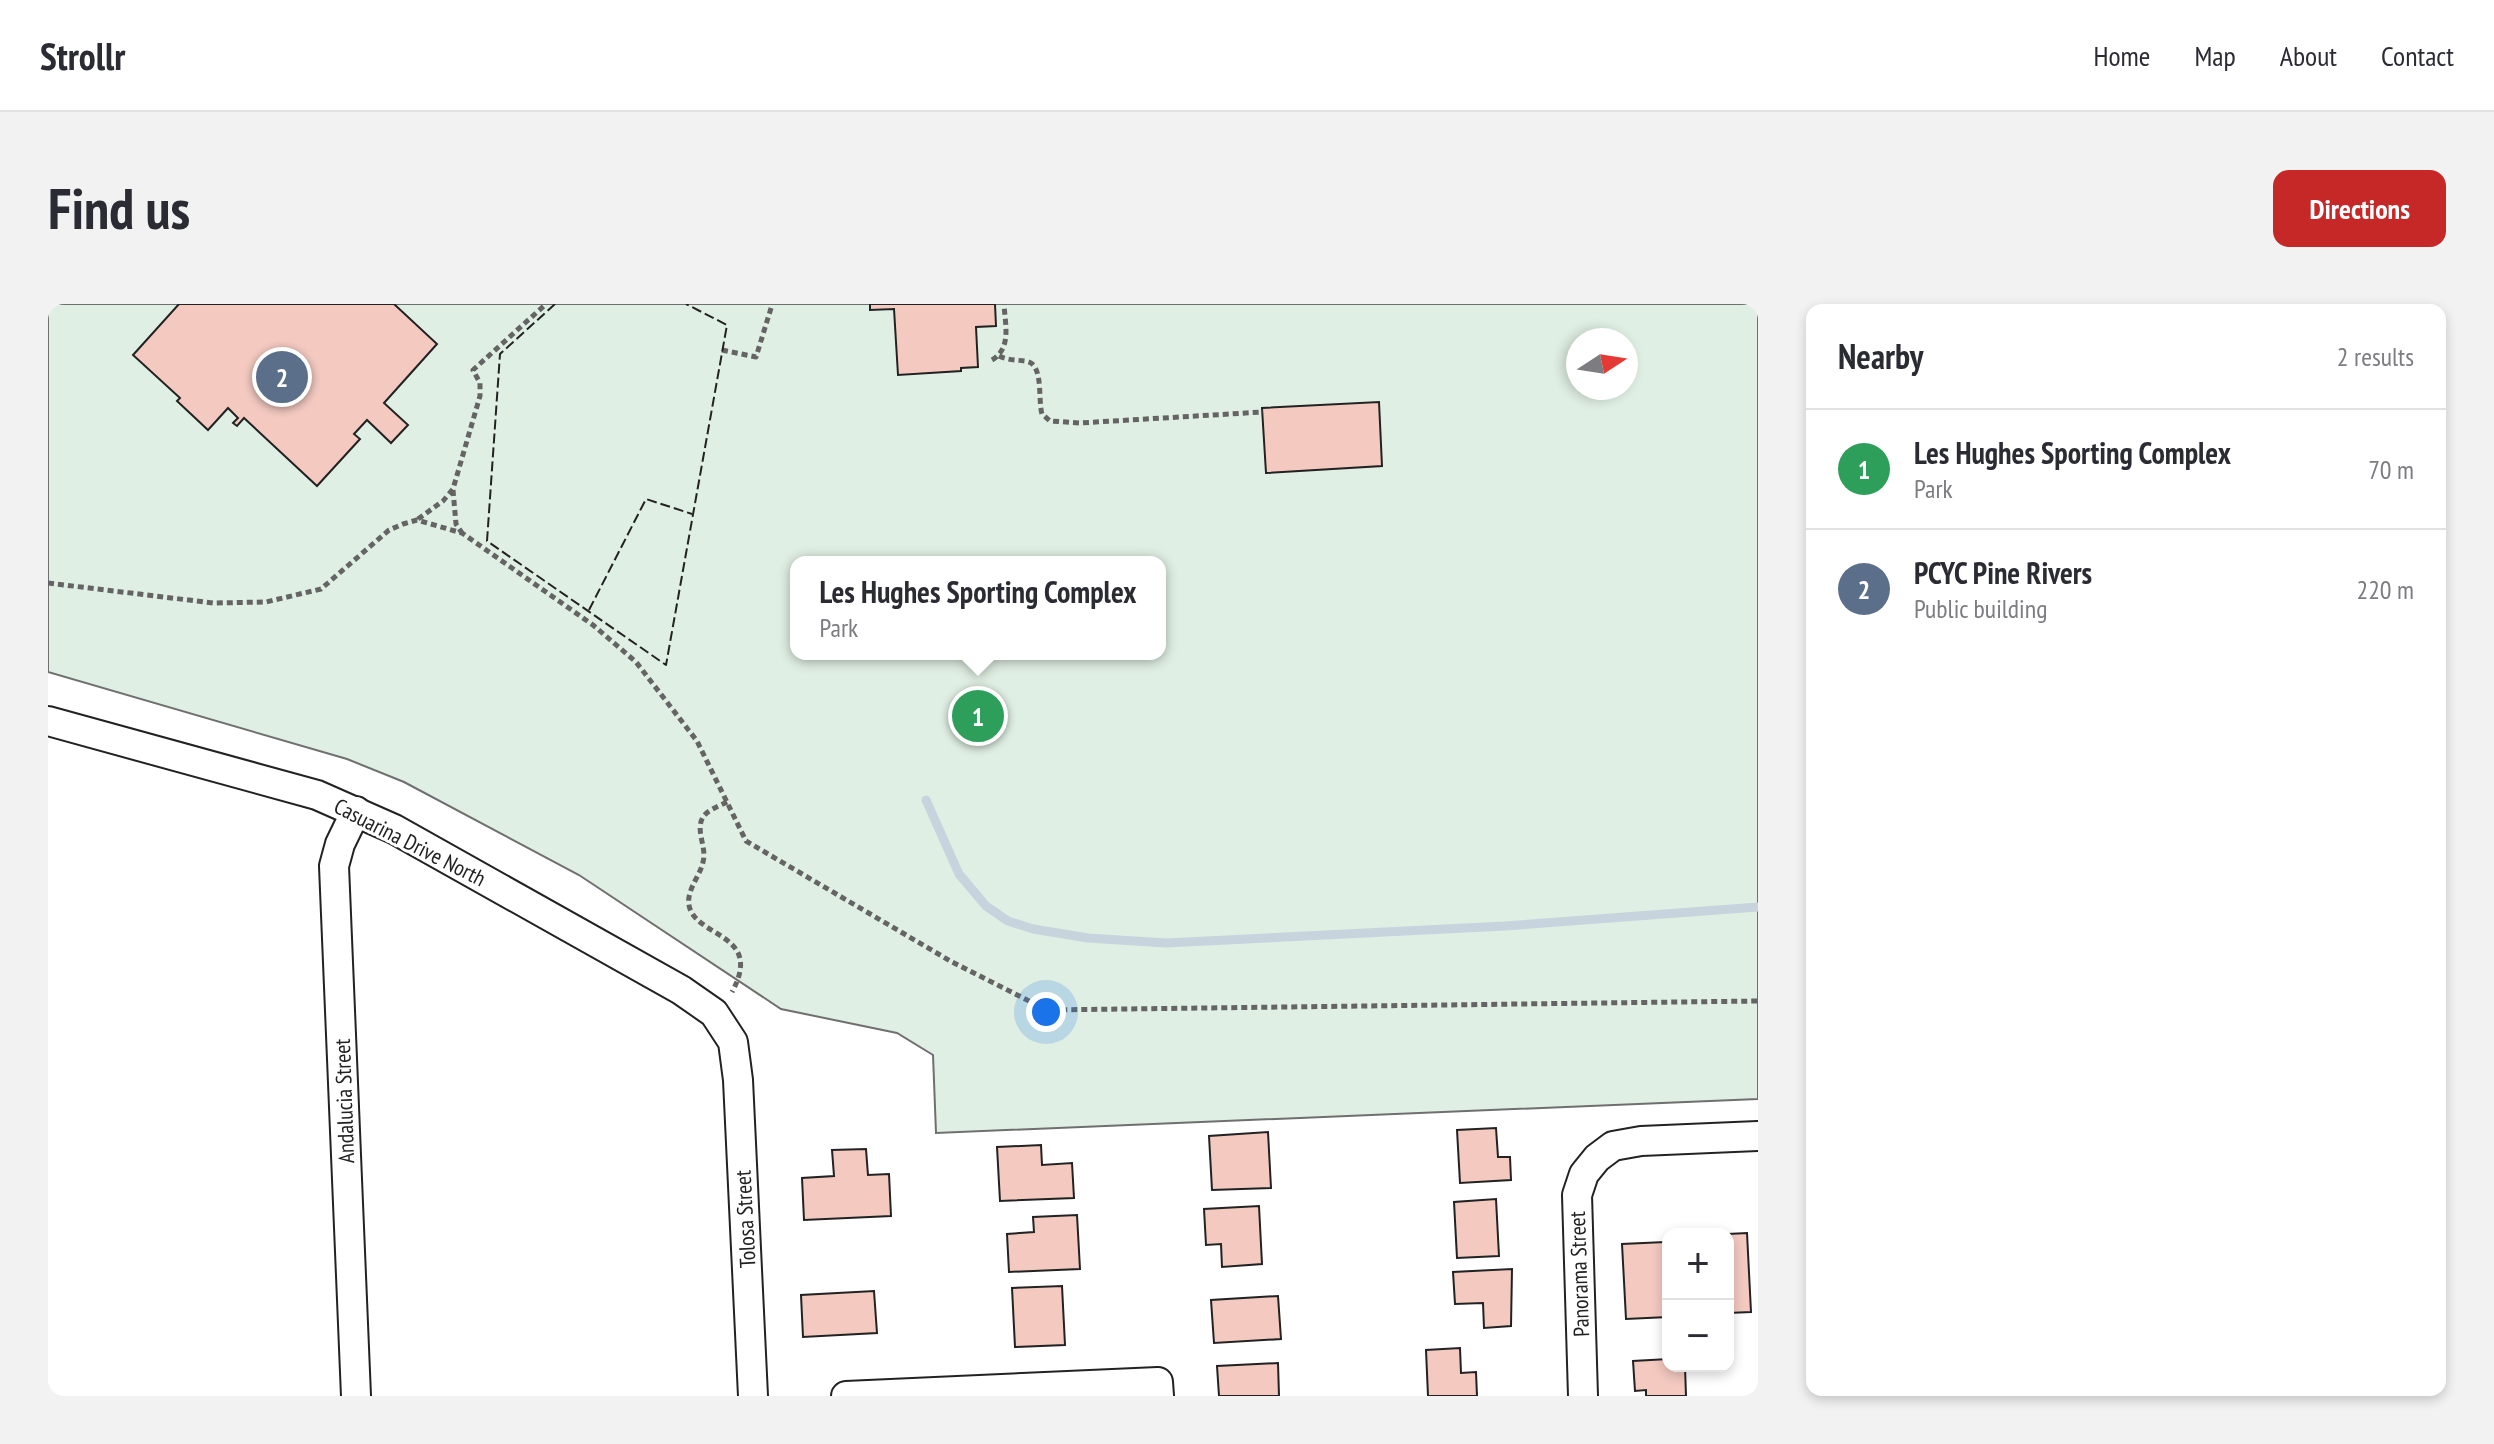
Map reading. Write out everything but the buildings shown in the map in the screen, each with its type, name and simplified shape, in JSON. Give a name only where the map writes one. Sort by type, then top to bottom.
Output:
[{"type":"street","name":"Casuarina Drive North","points":[[48,721],[317,795],[356,811],[394,829],[681,990],[714,1013],[733,1042]]},
{"type":"street","name":"Andalucia Street","points":[[356,811],[340,844],[334,866],[356,1396]]},
{"type":"street","name":"Tolosa Street","points":[[733,1042],[741,1124],[753,1396]]},
{"type":"street","name":"Panorama Street","points":[[1583,1396],[1577,1195],[1584,1174],[1597,1158],[1613,1146],[1641,1141],[1758,1136]]},
{"type":"street","points":[[846,1396],[1159,1389]]},
{"type":"path","points":[[462,533],[456,524],[453,489],[480,396],[480,383],[473,370],[546,304]]},
{"type":"path","points":[[992,360],[1006,345],[1004,304]]},
{"type":"path","points":[[722,350],[756,357],[772,305]]},
{"type":"path","points":[[999,356],[1009,361],[1033,364],[1042,414],[1050,421],[1080,423],[1263,412]]},
{"type":"path","points":[[48,583],[213,603],[266,602],[321,589],[389,530],[417,520],[443,501],[453,489]]},
{"type":"path","points":[[417,520],[462,533],[593,625],[636,662],[697,741],[746,841],[952,962],[1047,1010],[1758,1001]]},
{"type":"path","points":[[727,802],[704,815],[701,820],[704,856],[690,893],[690,909],[698,919],[728,940],[737,953],[740,967],[732,993]]},
{"type":"green space","points":[[48,304],[1758,304],[1758,1099],[936,1133],[933,1055],[897,1033],[781,1009],[579,875],[404,782],[347,759],[48,672]]},
{"type":"waterway","points":[[926,800],[959,874],[986,906],[1008,921],[1033,929],[1088,938],[1166,943],[1505,926],[1758,907]]},
{"type":"fence","points":[[555,304],[500,354],[487,541],[666,665],[727,325],[686,304]]},
{"type":"fence","points":[[589,610],[646,499],[692,514]]},
{"type":"place","name":"PCYC Pine Rivers","points":[[282,377]]},
{"type":"place","name":"Les Hughes Sporting Complex","points":[[978,716]]}]
